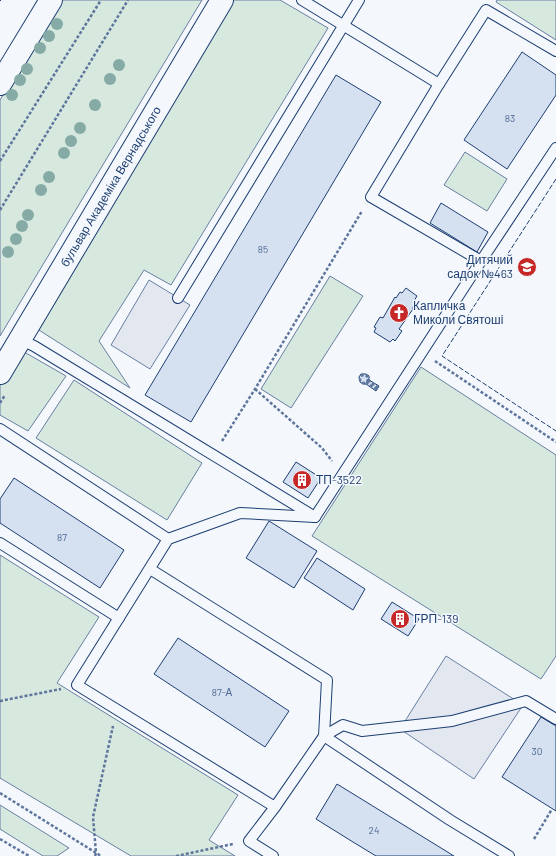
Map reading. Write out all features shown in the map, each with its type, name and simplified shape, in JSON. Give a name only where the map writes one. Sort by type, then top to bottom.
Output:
[{"type":"main road","points":[[0,84],[50,0]]},
{"type":"main road","name":"бульвар Академіка Вернадського","points":[[0,373],[222,0]]},
{"type":"lane","points":[[302,0],[439,84]]},
{"type":"lane","points":[[178,298],[359,0]]},
{"type":"lane","points":[[481,261],[371,197],[439,84],[486,10],[556,51]]},
{"type":"lane","points":[[315,517],[556,148]]},
{"type":"lane","points":[[21,340],[213,454],[315,517]]},
{"type":"lane","points":[[0,429],[168,540]]},
{"type":"lane","points":[[275,806],[77,686],[168,540],[240,513],[315,517]]},
{"type":"lane","points":[[0,543],[120,618]]},
{"type":"lane","points":[[150,569],[327,680],[324,736]]},
{"type":"lane","points":[[273,856],[249,841],[324,736],[343,725],[362,731],[452,721],[526,701],[556,719]]},
{"type":"lane","points":[[324,736],[450,820],[509,856]]},
{"type":"path","points":[[0,161],[101,0]]},
{"type":"path","points":[[0,210],[128,0]]},
{"type":"path","points":[[213,454],[255,389],[371,197]]},
{"type":"path","points":[[422,352],[556,442]]},
{"type":"path","points":[[367,381],[378,389]]},
{"type":"path","points":[[255,389],[322,448],[343,474]]},
{"type":"path","points":[[0,701],[77,686]]},
{"type":"path","points":[[95,854],[93,818],[117,710]]},
{"type":"path","points":[[0,794],[95,854],[101,856]]},
{"type":"path","points":[[534,839],[552,809]]},
{"type":"path","points":[[0,839],[29,856]]},
{"type":"path","points":[[176,856],[249,841]]},
{"type":"shaded area","points":[[60,0],[202,0],[0,336],[0,100]]},
{"type":"shaded area","points":[[227,0],[280,0],[328,28],[171,285],[144,270],[99,341],[130,388],[31,325]]},
{"type":"shaded area","points":[[497,0],[556,0],[556,40],[496,2]]},
{"type":"shaded area","points":[[465,152],[507,179],[487,211],[444,185]]},
{"type":"shaded area","points":[[330,276],[363,296],[291,408],[261,389]]},
{"type":"shaded area","points":[[149,280],[190,305],[150,369],[111,345]]},
{"type":"shaded area","points":[[19,349],[66,376],[28,431],[0,415],[0,380]]},
{"type":"shaded area","points":[[421,367],[556,455],[556,656],[541,679],[312,536]]},
{"type":"shaded area","points":[[74,380],[202,463],[167,520],[36,438]]},
{"type":"shaded area","points":[[0,555],[99,617],[57,683],[238,795],[209,840],[235,856],[131,856],[0,778]]},
{"type":"shaded area","points":[[446,656],[523,705],[474,779],[400,729]]},
{"type":"shaded area","points":[[0,805],[69,848],[57,856],[43,856],[0,829]]},
{"type":"building","points":[[522,52],[556,75],[556,95],[507,169],[464,140]]},
{"type":"building","points":[[336,75],[381,102],[191,422],[145,395]]},
{"type":"building","points":[[441,203],[488,232],[477,252],[430,223]]},
{"type":"building","name":"Капличка Миколи Святоші","points":[[406,288],[417,296],[414,301],[416,302],[399,329],[402,331],[395,341],[393,339],[390,342],[374,332],[376,328],[374,327],[380,317],[383,318],[395,297],[396,298],[400,292],[402,293]]},
{"type":"building","points":[[361,374],[366,374],[369,376],[369,380],[379,386],[376,391],[360,382],[359,377]]},
{"type":"building","name":"ТП-3522","points":[[296,462],[321,478],[308,498],[283,482]]},
{"type":"building","points":[[14,478],[124,550],[100,588],[0,523],[0,499]]},
{"type":"building","points":[[269,521],[317,551],[294,588],[246,558]]},
{"type":"building","points":[[317,558],[365,589],[353,610],[304,578]]},
{"type":"building","name":"ГРП-139","points":[[392,602],[419,619],[408,636],[381,619]]},
{"type":"building","points":[[178,638],[289,711],[265,747],[154,674]]},
{"type":"building","points":[[541,717],[556,726],[556,811],[502,777]]},
{"type":"building","points":[[337,784],[454,856],[376,856],[353,842],[316,819]]},
{"type":"fence","points":[[556,179],[442,356],[556,431]]},
{"type":"place","name":"Дитячий садок №463","points":[[527,267]]},
{"type":"place","name":"Капличка Миколи Святоші","points":[[399,313]]},
{"type":"place","name":"ТП-3522","points":[[302,480]]},
{"type":"place","name":"ГРП-139","points":[[400,619]]}]
